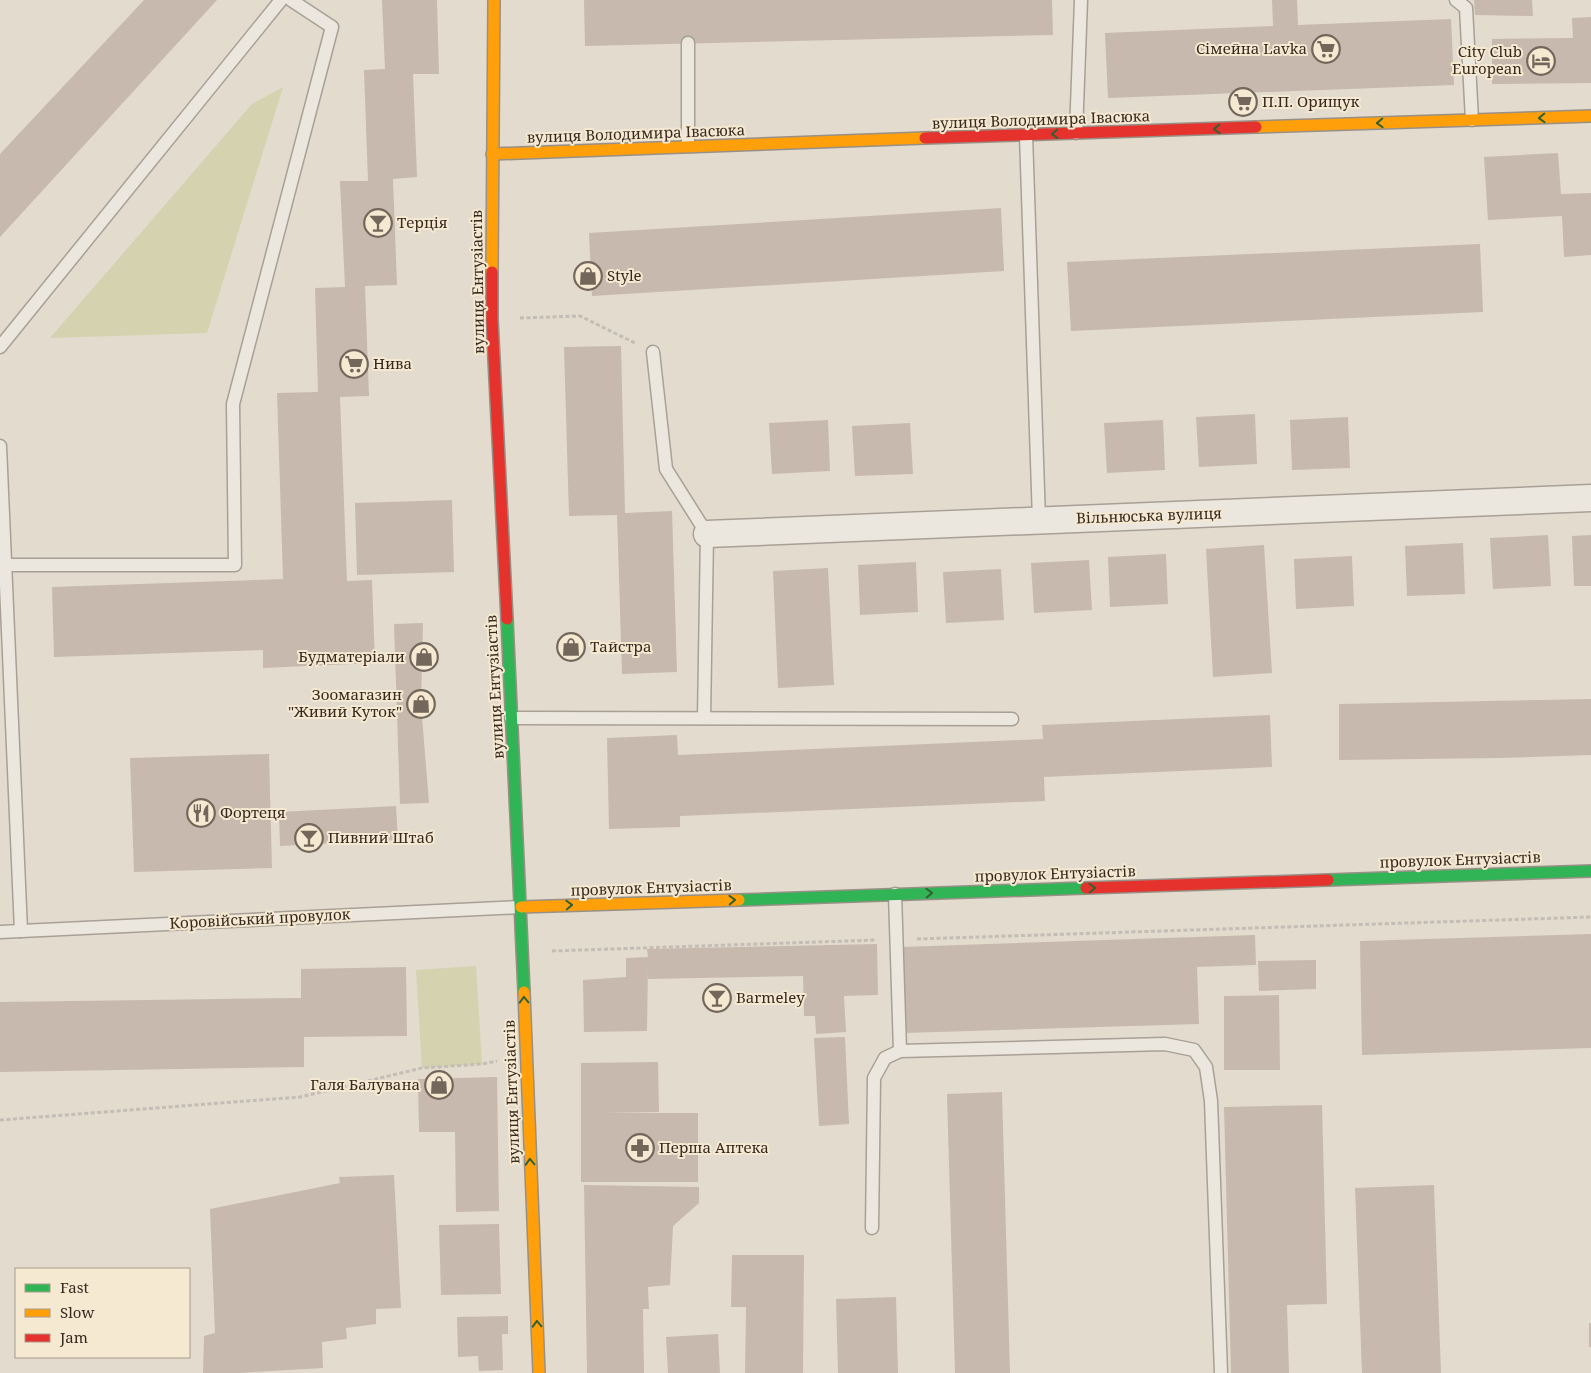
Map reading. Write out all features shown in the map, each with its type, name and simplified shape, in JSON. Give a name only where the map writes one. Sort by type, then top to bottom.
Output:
[{"type":"street","name":"вулиця Ентузіастів","points":[[494,0],[492,318],[521,907],[525,1054],[539,1373]]},
{"type":"street","name":"вулиця Володимира Івасюка","points":[[492,154],[1591,116]]},
{"type":"street","name":"Вільнюська вулиця","points":[[707,534],[1591,498]]},
{"type":"street","name":"провулок Ентузіастів","points":[[521,907],[1591,871]]},
{"type":"lane","points":[[0,347],[281,0]]},
{"type":"lane","points":[[5,566],[234,564],[233,404],[332,27],[291,0]]},
{"type":"lane","points":[[1076,134],[1080,0]]},
{"type":"lane","points":[[1456,0],[1466,8],[1472,120]]},
{"type":"lane","points":[[688,43],[688,146]]},
{"type":"lane","points":[[1026,135],[1039,520]]},
{"type":"lane","points":[[653,352],[666,469],[707,534],[704,718]]},
{"type":"lane","points":[[0,446],[21,931]]},
{"type":"lane","points":[[511,718],[1012,719]]},
{"type":"lane","points":[[895,894],[900,1051]]},
{"type":"lane","name":"Коровійський провулок","points":[[0,932],[521,907]]},
{"type":"lane","points":[[872,1228],[874,1078],[885,1058],[900,1051],[1165,1044],[1194,1050],[1206,1067],[1212,1101],[1221,1373]]},
{"type":"path","points":[[492,318],[580,316],[653,352]]},
{"type":"path","points":[[522,953],[1591,917]]},
{"type":"path","points":[[0,1120],[300,1097],[422,1068],[482,1064],[525,1054]]},
{"type":"shaded area","points":[[283,87],[207,333],[50,338],[252,104]]},
{"type":"shaded area","points":[[476,966],[482,1064],[422,1068],[416,970]]},
{"type":"building","points":[[144,0],[217,0],[0,237],[0,154]]},
{"type":"building","points":[[382,0],[437,0],[439,74],[413,74],[417,177],[393,179],[397,285],[365,286],[369,396],[340,397],[347,581],[372,580],[375,663],[263,668],[263,650],[54,657],[52,587],[283,579],[277,393],[318,392],[315,288],[345,287],[340,181],[368,181],[364,70],[385,69]]},
{"type":"building","points":[[584,0],[1052,0],[1053,35],[585,46]]},
{"type":"building","points":[[1272,0],[1297,0],[1298,25],[1451,19],[1454,85],[1108,98],[1105,33],[1273,26]]},
{"type":"building","points":[[1474,0],[1532,0],[1533,16],[1475,15]]},
{"type":"building","name":"City Club European","points":[[1591,17],[1591,83],[1492,84],[1492,39],[1573,38],[1572,18]]},
{"type":"building","points":[[1558,153],[1561,194],[1591,193],[1591,255],[1564,257],[1562,216],[1488,220],[1484,157]]},
{"type":"building","points":[[1001,208],[1004,271],[592,296],[589,233]]},
{"type":"building","points":[[1480,244],[1483,312],[1071,331],[1067,262]]},
{"type":"building","points":[[621,346],[625,513],[672,511],[677,672],[622,674],[617,515],[569,516],[564,347]]},
{"type":"building","points":[[1255,414],[1257,464],[1199,467],[1196,417]]},
{"type":"building","points":[[1348,417],[1350,468],[1292,470],[1290,420]]},
{"type":"building","points":[[828,420],[830,471],[772,474],[769,423]]},
{"type":"building","points":[[1163,420],[1165,470],[1107,473],[1104,423]]},
{"type":"building","points":[[910,423],[913,474],[855,476],[852,426]]},
{"type":"building","points":[[452,500],[454,572],[357,575],[355,503]]},
{"type":"building","points":[[1548,535],[1551,586],[1493,589],[1490,538]]},
{"type":"building","points":[[1591,535],[1591,586],[1574,586],[1572,536]]},
{"type":"building","points":[[1463,543],[1465,594],[1407,596],[1405,546]]},
{"type":"building","points":[[1264,545],[1272,673],[1213,677],[1206,549]]},
{"type":"building","points":[[1166,554],[1168,604],[1110,607],[1108,557]]},
{"type":"building","points":[[1352,556],[1354,606],[1296,609],[1294,559]]},
{"type":"building","points":[[1089,560],[1092,610],[1034,613],[1031,563]]},
{"type":"building","points":[[916,562],[918,612],[860,615],[858,565]]},
{"type":"building","points":[[828,568],[834,685],[778,688],[773,571]]},
{"type":"building","points":[[1001,569],[1004,620],[946,623],[943,572]]},
{"type":"building","points":[[423,623],[421,704],[429,803],[400,804],[394,624]]},
{"type":"building","points":[[1591,699],[1591,755],[1339,760],[1339,704]]},
{"type":"building","points":[[1270,715],[1272,767],[1044,777],[1045,801],[680,816],[680,827],[609,829],[607,738],[677,735],[678,755],[1043,739],[1042,725]]},
{"type":"building","name":"Фортеця","points":[[269,754],[272,868],[134,872],[130,758]]},
{"type":"building","points":[[396,806],[398,840],[280,846],[279,812]]},
{"type":"building","points":[[1591,934],[1591,1048],[1362,1055],[1360,941]]},
{"type":"building","points":[[1255,935],[1256,965],[1197,967],[1199,1024],[904,1033],[902,947]]},
{"type":"building","points":[[877,944],[878,995],[844,996],[846,1032],[816,1034],[815,1016],[804,1016],[803,976],[648,979],[648,966],[647,1031],[584,1032],[583,980],[626,977],[626,958],[648,957],[647,949]]},
{"type":"building","points":[[1316,960],[1316,989],[1259,991],[1258,961]]},
{"type":"building","points":[[406,967],[407,1036],[304,1037],[304,1067],[0,1072],[0,1002],[301,998],[301,969]]},
{"type":"building","points":[[1279,995],[1280,1070],[1224,1070],[1224,996]]},
{"type":"building","points":[[845,1037],[849,1124],[819,1126],[814,1038]]},
{"type":"building","name":"Перша Аптека","points":[[658,1062],[659,1112],[603,1113],[698,1113],[698,1182],[581,1182],[581,1063]]},
{"type":"building","points":[[497,1077],[499,1211],[456,1212],[455,1132],[419,1132],[418,1079]]},
{"type":"building","points":[[1002,1092],[1010,1373],[955,1373],[947,1094]]},
{"type":"building","points":[[1322,1105],[1327,1304],[1287,1305],[1289,1373],[1231,1373],[1224,1107]]},
{"type":"building","points":[[394,1175],[401,1308],[376,1309],[376,1324],[346,1328],[347,1339],[322,1342],[323,1368],[203,1373],[204,1336],[215,1333],[210,1209],[340,1183],[339,1177]]},
{"type":"building","points":[[584,1185],[699,1187],[699,1203],[673,1226],[670,1285],[648,1287],[649,1309],[643,1309],[644,1373],[587,1373]]},
{"type":"building","points":[[1434,1185],[1441,1373],[1362,1373],[1355,1188]]},
{"type":"building","points":[[499,1224],[501,1294],[441,1295],[439,1225]]},
{"type":"building","points":[[732,1255],[804,1255],[803,1373],[745,1373],[746,1307],[731,1307]]},
{"type":"building","points":[[896,1297],[898,1373],[838,1373],[836,1299]]},
{"type":"building","points":[[508,1316],[508,1334],[502,1334],[503,1370],[479,1371],[478,1356],[458,1357],[457,1317]]},
{"type":"building","points":[[1589,1323],[1591,1323],[1591,1347],[1589,1347]]},
{"type":"building","points":[[718,1334],[720,1373],[668,1373],[666,1337]]},
{"type":"traffic: fast","points":[[507,619],[524,992]]},
{"type":"traffic: fast","points":[[1328,880],[1591,871]]},
{"type":"traffic: fast","points":[[739,900],[1086,888]]},
{"type":"traffic: slow","points":[[492,272],[494,0]]},
{"type":"traffic: slow","points":[[1256,127],[1591,116]]},
{"type":"traffic: slow","points":[[492,154],[925,138]]},
{"type":"traffic: slow","points":[[521,907],[739,900]]},
{"type":"traffic: slow","points":[[524,992],[539,1373]]},
{"type":"traffic: jam","points":[[925,138],[1256,127]]},
{"type":"traffic: jam","points":[[492,272],[492,319],[507,619]]},
{"type":"traffic: jam","points":[[1086,888],[1328,880]]},
{"type":"place","name":"Сімейна Lavka","points":[[1326,49]]},
{"type":"place","name":"City Club European","points":[[1541,61]]},
{"type":"place","name":"П.П. Орищук","points":[[1243,102]]},
{"type":"place","name":"Терція","points":[[378,223]]},
{"type":"place","name":"Style","points":[[588,276]]},
{"type":"place","name":"Нива","points":[[354,364]]},
{"type":"place","name":"Тайстра","points":[[571,647]]},
{"type":"place","name":"Будматеріали","points":[[424,657]]},
{"type":"place","name":"Зоомагазин \"Живий Куток\"","points":[[421,704]]},
{"type":"place","name":"Фортеця","points":[[201,813]]},
{"type":"place","name":"Пивний Штаб","points":[[309,838]]},
{"type":"place","name":"Barmeley","points":[[717,998]]},
{"type":"place","name":"Галя Балувана","points":[[439,1085]]},
{"type":"place","name":"Перша Аптека","points":[[640,1148]]}]
